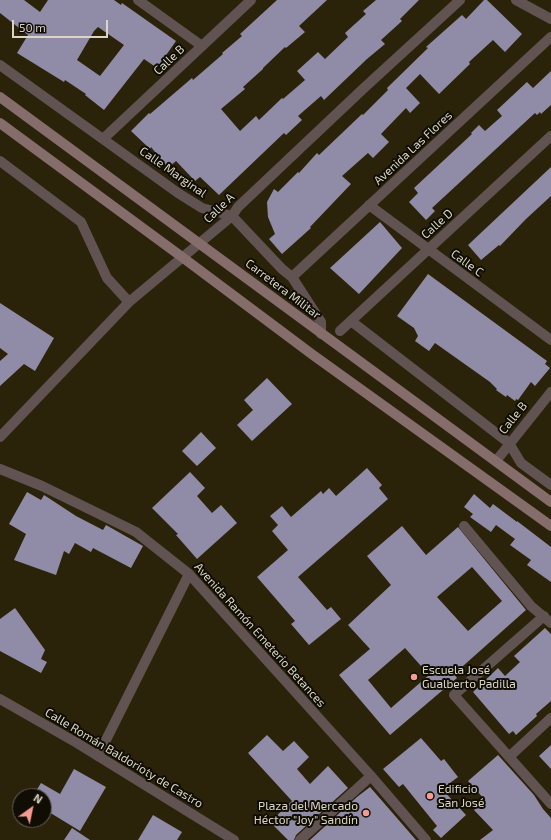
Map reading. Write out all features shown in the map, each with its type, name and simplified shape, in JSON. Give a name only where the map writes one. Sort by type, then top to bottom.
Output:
[{"type":"main road","name":"Carretera Militar","points":[[0,97],[551,502]]},
{"type":"main road","points":[[0,123],[313,355],[551,526]]},
{"type":"street","points":[[138,0],[202,46]]},
{"type":"street","name":"Calle B","points":[[103,139],[251,0]]},
{"type":"street","name":"Calle A","points":[[0,437],[129,302],[232,216],[238,207],[460,0]]},
{"type":"street","points":[[516,0],[551,19]]},
{"type":"street","name":"Avenida Las Flores","points":[[292,277],[551,38]]},
{"type":"street","name":"Calle Marginal","points":[[0,65],[178,193],[202,208],[232,216]]},
{"type":"street","name":"Calle D","points":[[340,331],[551,136]]},
{"type":"street","points":[[0,161],[81,222],[108,278],[129,302]]},
{"type":"street","name":"Calle C","points":[[369,205],[551,340]]},
{"type":"street","points":[[232,216],[282,269],[292,277],[321,322],[321,334]]},
{"type":"street","points":[[351,320],[509,443],[521,463],[551,484]]},
{"type":"street","name":"Calle B","points":[[496,461],[551,392]]},
{"type":"street","name":"Avenida Ramón Emeterio Betances","points":[[0,469],[42,486],[136,532],[189,574],[371,776],[426,840]]},
{"type":"street","points":[[464,526],[531,606],[548,620],[454,695],[551,804]]},
{"type":"street","points":[[98,756],[189,574]]},
{"type":"street","name":"Calle Román Baldorioty de Castro","points":[[0,699],[98,756],[234,840]]},
{"type":"street","points":[[509,757],[551,718]]},
{"type":"street","points":[[300,840],[371,776]]},
{"type":"building","points":[[0,0],[24,0],[40,12],[48,0],[114,0],[121,5],[122,3],[176,41],[157,68],[144,59],[104,110],[85,95],[86,94],[65,80],[64,82],[17,53],[28,35],[0,13]],"holes":[[[98,27],[124,45],[100,76],[77,60],[94,31]]]},
{"type":"building","points":[[277,0],[327,0],[299,26],[305,32],[286,48],[285,47],[243,87],[245,89],[221,109],[240,131],[256,116],[259,120],[282,98],[283,99],[305,80],[297,71],[318,52],[325,59],[348,37],[345,33],[366,14],[363,11],[376,0],[419,0],[400,19],[402,21],[381,40],[385,44],[324,100],[321,96],[298,116],[302,120],[286,135],[284,133],[219,195],[200,177],[195,181],[176,161],[168,168],[151,147],[150,149],[131,131],[149,113],[150,114],[192,78],[193,80],[223,54],[222,53],[242,36],[240,34]]},
{"type":"building","points":[[484,0],[487,0],[522,34],[505,52],[493,40],[469,62],[470,64],[439,94],[420,74],[406,88],[420,103],[410,113],[406,108],[381,134],[389,142],[373,158],[368,153],[342,176],[351,184],[310,227],[311,228],[282,254],[269,239],[275,234],[268,217],[267,202],[274,189],[278,192],[298,172],[299,173],[317,153],[319,155],[362,114],[363,115],[388,90],[387,88],[428,48],[426,47],[462,15],[466,19]]},
{"type":"building","points":[[551,71],[551,105],[541,114],[540,112],[537,115],[535,113],[432,208],[435,211],[426,220],[409,202],[418,193],[414,188],[472,134],[471,133],[479,125],[485,131],[502,116],[497,110],[527,82],[533,88]]},
{"type":"building","points":[[551,167],[551,196],[500,246],[499,245],[481,260],[468,245]]},
{"type":"building","points":[[380,222],[402,248],[359,294],[330,268]]},
{"type":"building","points":[[428,274],[547,361],[545,364],[550,368],[535,386],[531,382],[518,400],[516,399],[515,401],[496,390],[497,389],[490,382],[435,343],[429,351],[415,341],[418,336],[414,328],[397,316]]},
{"type":"building","points":[[0,303],[54,338],[35,371],[24,364],[0,386],[0,361],[8,354],[0,348]]},
{"type":"building","points":[[267,378],[292,404],[252,441],[237,425],[253,410],[244,400]]},
{"type":"building","points":[[201,432],[216,448],[197,466],[182,451]]},
{"type":"building","points":[[367,468],[382,485],[379,488],[388,499],[298,577],[327,610],[331,607],[341,619],[309,645],[291,624],[295,621],[257,577],[288,550],[272,531],[278,525],[270,516],[282,506],[291,517],[321,491],[323,494],[329,488],[336,496]]},
{"type":"building","points":[[190,472],[205,488],[197,496],[212,513],[221,505],[237,523],[197,559],[176,535],[178,534],[152,508]]},
{"type":"building","points":[[27,492],[41,500],[44,495],[76,516],[103,530],[106,525],[143,546],[131,568],[93,548],[91,552],[75,543],[69,554],[64,551],[56,575],[14,560],[26,534],[9,524]]},
{"type":"building","points":[[474,494],[490,508],[493,504],[551,547],[551,582],[527,565],[531,560],[510,545],[515,539],[496,525],[491,532],[470,517],[473,514],[464,507]]},
{"type":"building","points":[[402,526],[426,555],[458,527],[526,610],[454,674],[457,678],[390,735],[339,675],[370,649],[348,625],[391,585],[367,556]],"holes":[[[472,567],[502,601],[468,631],[437,597]],[[405,648],[429,675],[391,708],[368,680]]]},
{"type":"building","points":[[15,608],[45,650],[41,659],[47,662],[41,673],[0,651],[0,619]]},
{"type":"building","points":[[545,628],[551,634],[551,701],[516,735],[513,731],[509,734],[473,692],[498,668],[505,676],[520,662],[514,656]]},
{"type":"building","points":[[267,735],[283,751],[294,741],[309,757],[297,769],[310,784],[328,766],[348,788],[296,835],[294,840],[288,840],[270,822],[292,801],[248,753]]},
{"type":"building","points":[[421,738],[441,761],[444,759],[458,777],[442,789],[466,815],[441,838],[433,830],[437,826],[403,784],[399,787],[383,769]]},
{"type":"building","points":[[551,745],[551,769],[539,756]]},
{"type":"building","points":[[498,755],[534,795],[551,818],[551,840],[480,840],[493,830],[474,810],[485,800],[468,781]]},
{"type":"building","points":[[74,769],[106,787],[80,831],[52,814],[52,789],[60,794]]},
{"type":"building","points":[[41,783],[50,788],[38,788]]},
{"type":"building","name":"Plaza del Mercado Héctor \"Joy\" Sandín","points":[[370,787],[416,840],[310,840],[357,797]]},
{"type":"building","points":[[153,815],[182,832],[177,840],[138,840]]},
{"type":"building","points":[[72,828],[90,840],[64,840]]},
{"type":"place","name":"Escuela José Gualberto Padilla","points":[[414,677]]},
{"type":"place","name":"Edificio San José","points":[[430,796]]},
{"type":"place","name":"Plaza del Mercado Héctor \"Joy\" Sandín","points":[[366,813]]}]
